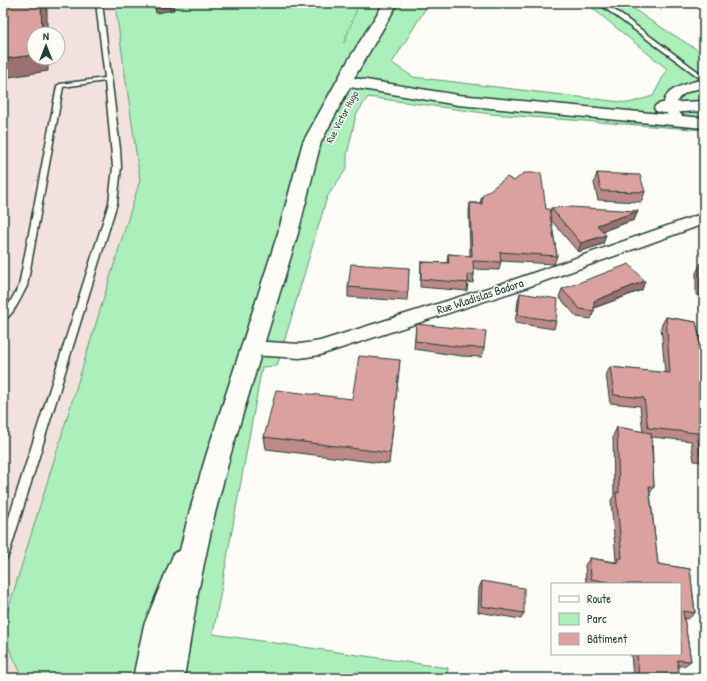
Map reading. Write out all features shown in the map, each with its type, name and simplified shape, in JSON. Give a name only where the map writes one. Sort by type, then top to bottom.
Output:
[{"type":"main road","name":"Rue Victor Hugo","points":[[169,678],[184,592],[201,517],[251,348],[288,233],[325,150],[352,82],[391,3]]},
{"type":"main road","name":"Rue Victor Hugo","points":[[352,82],[390,28],[402,3]]},
{"type":"main road","points":[[352,82],[458,100],[593,111],[675,114],[703,122]]},
{"type":"main road","points":[[675,114],[704,106]]},
{"type":"street","points":[[675,114],[671,100],[680,91],[704,83]]},
{"type":"street","name":"Rue Wladislas Badora","points":[[251,348],[300,351],[320,348],[510,287],[704,218]]},
{"type":"street","points":[[145,678],[151,646],[159,618],[201,517]]},
{"type":"lane","points":[[3,554],[113,203],[117,167],[99,3]]},
{"type":"lane","points":[[601,3],[704,79]]},
{"type":"lane","points":[[3,317],[12,306],[23,286],[60,86],[108,79]]},
{"type":"shaded area","points":[[3,3],[115,3],[140,180],[3,626]]},
{"type":"shaded area","points":[[3,635],[23,678],[3,678]]},
{"type":"green space","points":[[115,3],[429,3],[392,63],[413,77],[629,103],[653,96],[667,69],[586,3],[626,3],[648,19],[704,54],[704,130],[491,114],[368,97],[356,115],[347,155],[347,168],[327,197],[277,366],[262,367],[213,634],[448,668],[447,678],[23,678],[3,635],[3,626],[140,180]]},
{"type":"building","points":[[3,3],[41,3],[42,26],[26,26],[26,56],[3,59]]},
{"type":"building","points":[[524,173],[541,173],[546,209],[549,209],[557,256],[500,252],[501,262],[473,261],[474,275],[468,274],[468,283],[421,279],[421,262],[449,263],[448,254],[472,256],[470,203],[482,204],[482,196],[507,177],[514,181]]},
{"type":"building","points":[[597,173],[640,175],[645,192],[601,191]]},
{"type":"building","points":[[570,207],[638,211],[597,225],[606,235],[581,243],[551,208]]},
{"type":"building","points":[[701,263],[704,264],[704,286],[701,285]]},
{"type":"building","points":[[351,264],[409,268],[408,292],[348,287]]},
{"type":"building","points":[[629,264],[645,281],[594,301],[594,311],[580,309],[562,289]]},
{"type":"building","points":[[520,293],[558,299],[556,321],[518,315]]},
{"type":"building","points":[[666,317],[696,322],[704,354],[704,454],[700,454],[697,433],[648,428],[644,398],[614,395],[610,367],[670,373]]},
{"type":"building","points":[[416,324],[486,331],[484,348],[462,347],[415,341]]},
{"type":"building","points":[[359,356],[400,360],[390,453],[264,437],[276,390],[352,399]]},
{"type":"building","points":[[617,427],[651,433],[654,487],[649,486],[658,564],[690,569],[695,613],[683,611],[691,661],[677,660],[680,678],[639,678],[637,655],[681,655],[681,583],[614,583],[591,579],[590,558],[618,563],[618,558],[622,558],[616,492],[619,493]]},
{"type":"building","points":[[482,581],[524,588],[524,613],[481,606]]}]
